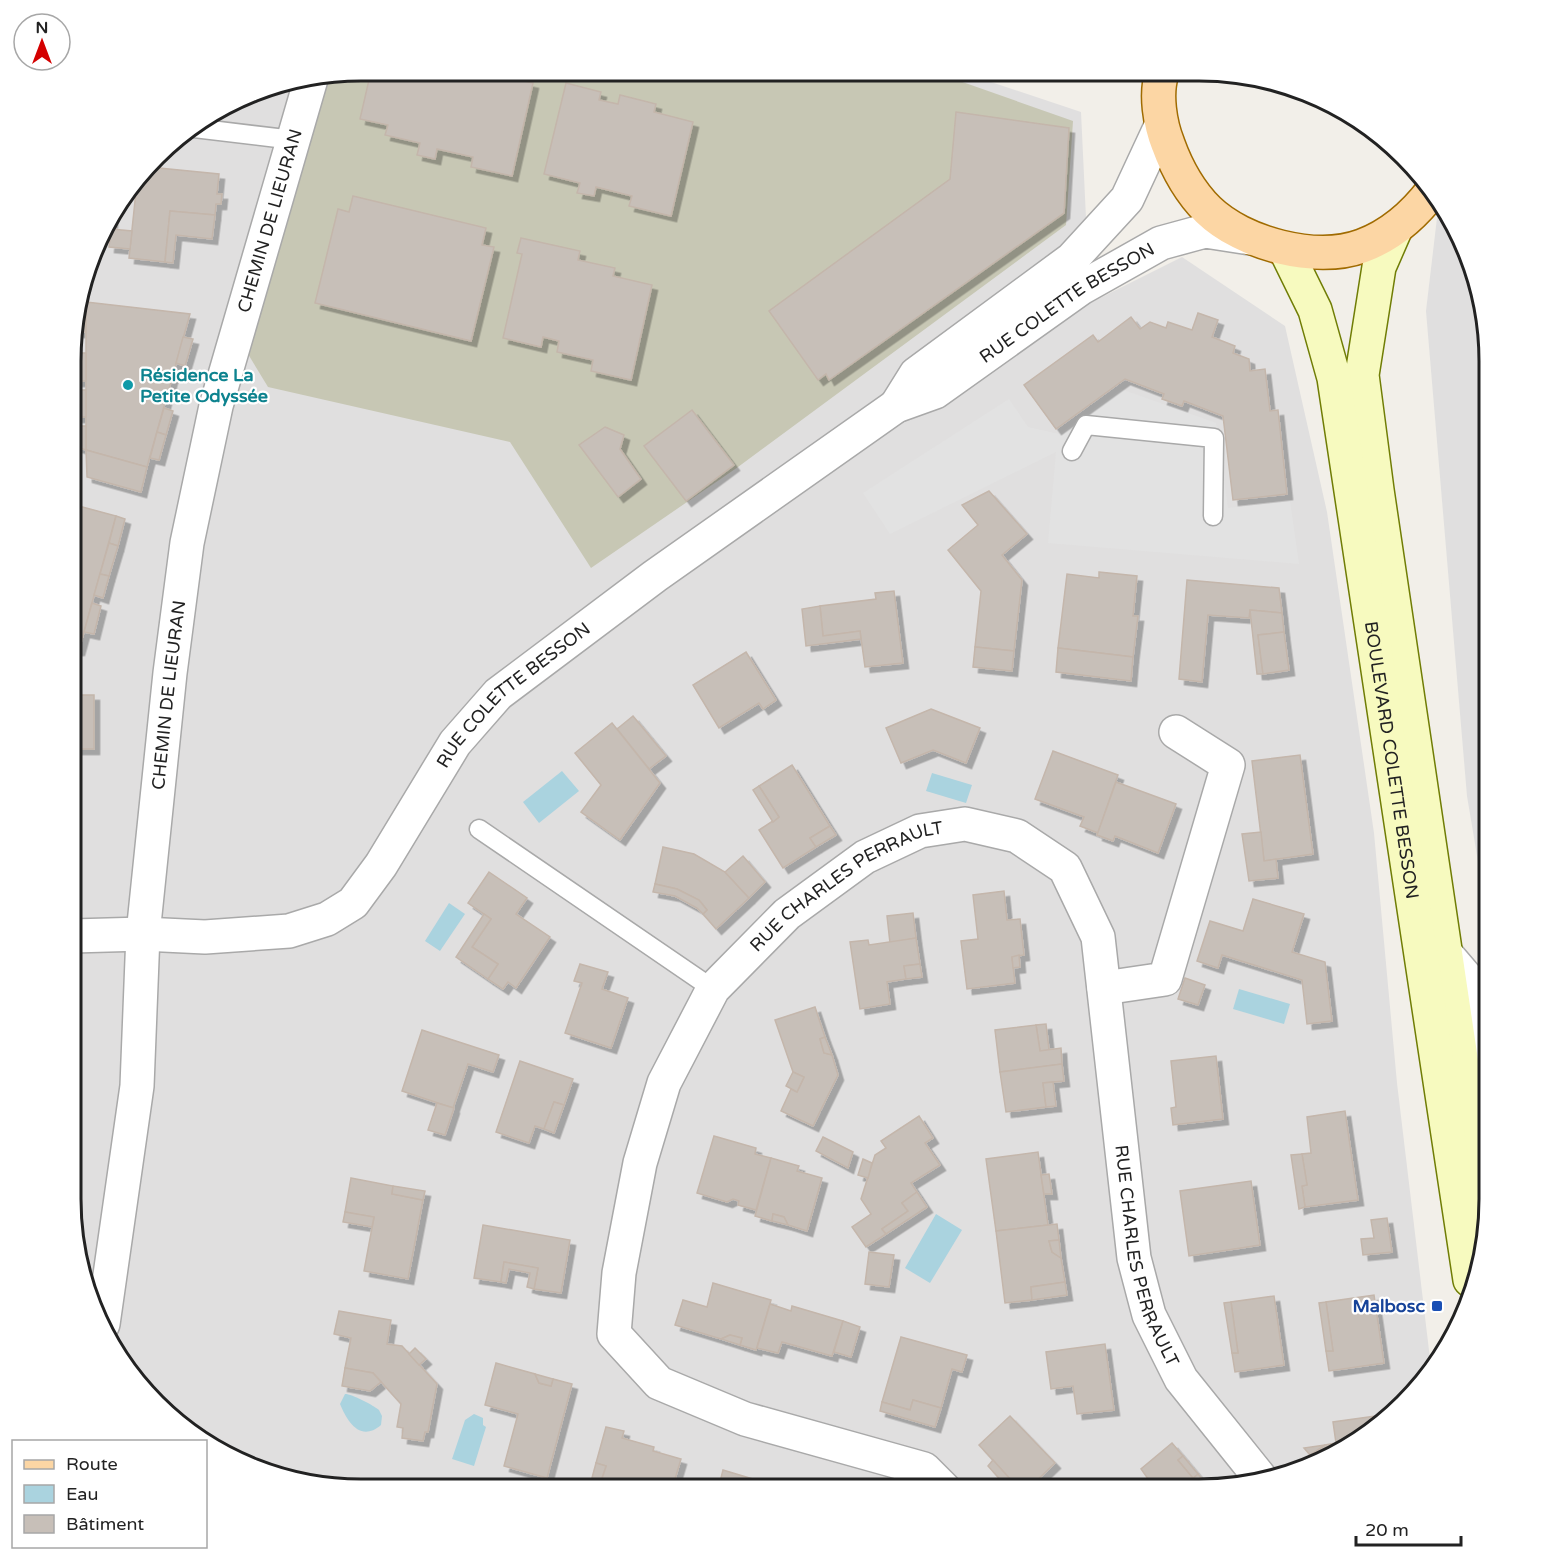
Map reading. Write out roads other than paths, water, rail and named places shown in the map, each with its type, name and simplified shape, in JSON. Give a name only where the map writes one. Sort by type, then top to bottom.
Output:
[{"type":"main road","points":[[1162,81],[1161,126],[1178,173],[1209,211],[1250,238],[1285,249],[1323,252],[1361,246],[1421,208]]},
{"type":"main road","name":"BOULEVARD COLETTE BESSON","points":[[1421,208],[1379,267],[1362,375],[1479,1179]]},
{"type":"main road","name":"BOULEVARD COLETTE BESSON","points":[[1285,249],[1315,310],[1334,378],[1469,1272]]},
{"type":"street","name":"CHEMIN DE LIEURAN","points":[[105,1312],[137,1086],[143,934],[170,673],[188,543],[216,406],[309,85]]},
{"type":"street","name":"RUE COLETTE BESSON","points":[[896,406],[916,374],[1072,259],[1127,199],[1161,126]]},
{"type":"street","name":"RUE COLETTE BESSON","points":[[81,936],[143,934],[205,937],[289,931],[327,919],[353,903],[381,865],[455,743],[498,693],[654,576],[896,406],[935,392],[1081,288],[1161,243],[1205,231],[1250,238]]},
{"type":"street","points":[[1104,988],[1166,979],[1228,765],[1176,732]]},
{"type":"street","name":"RUE CHARLES PERRAULT","points":[[934,1479],[924,1469],[745,1419],[659,1383],[614,1334],[619,1273],[640,1163],[664,1083],[713,989],[787,914],[865,857],[920,831],[965,824],[1017,836],[1065,868],[1098,937],[1134,1258],[1149,1315],[1181,1379],[1257,1473]]},
{"type":"street","points":[[1446,954],[1479,991]]},
{"type":"lane","points":[[203,129],[294,140]]},
{"type":"lane","points":[[1072,451],[1086,425],[1214,438],[1213,516]]},
{"type":"lane","points":[[479,829],[713,989]]},
{"type":"water","points":[[562,771],[579,791],[539,823],[523,802]]},
{"type":"water","points":[[932,773],[972,785],[966,803],[926,791]]},
{"type":"water","points":[[449,903],[465,914],[440,951],[425,941]]},
{"type":"water","points":[[1239,989],[1290,1004],[1284,1024],[1233,1009]]},
{"type":"water","points":[[936,1214],[962,1230],[930,1283],[905,1268]]},
{"type":"water","points":[[345,1394],[362,1400],[379,1410],[382,1416],[381,1425],[367,1432],[355,1428],[346,1417],[340,1404]]},
{"type":"water","points":[[474,1414],[483,1418],[483,1425],[486,1427],[474,1466],[452,1459],[465,1420]]},
{"type":"place","name":"Résidence La Petite Odyssée","points":[[128,385]]},
{"type":"place","name":"Malbosc","points":[[1437,1306]]}]
